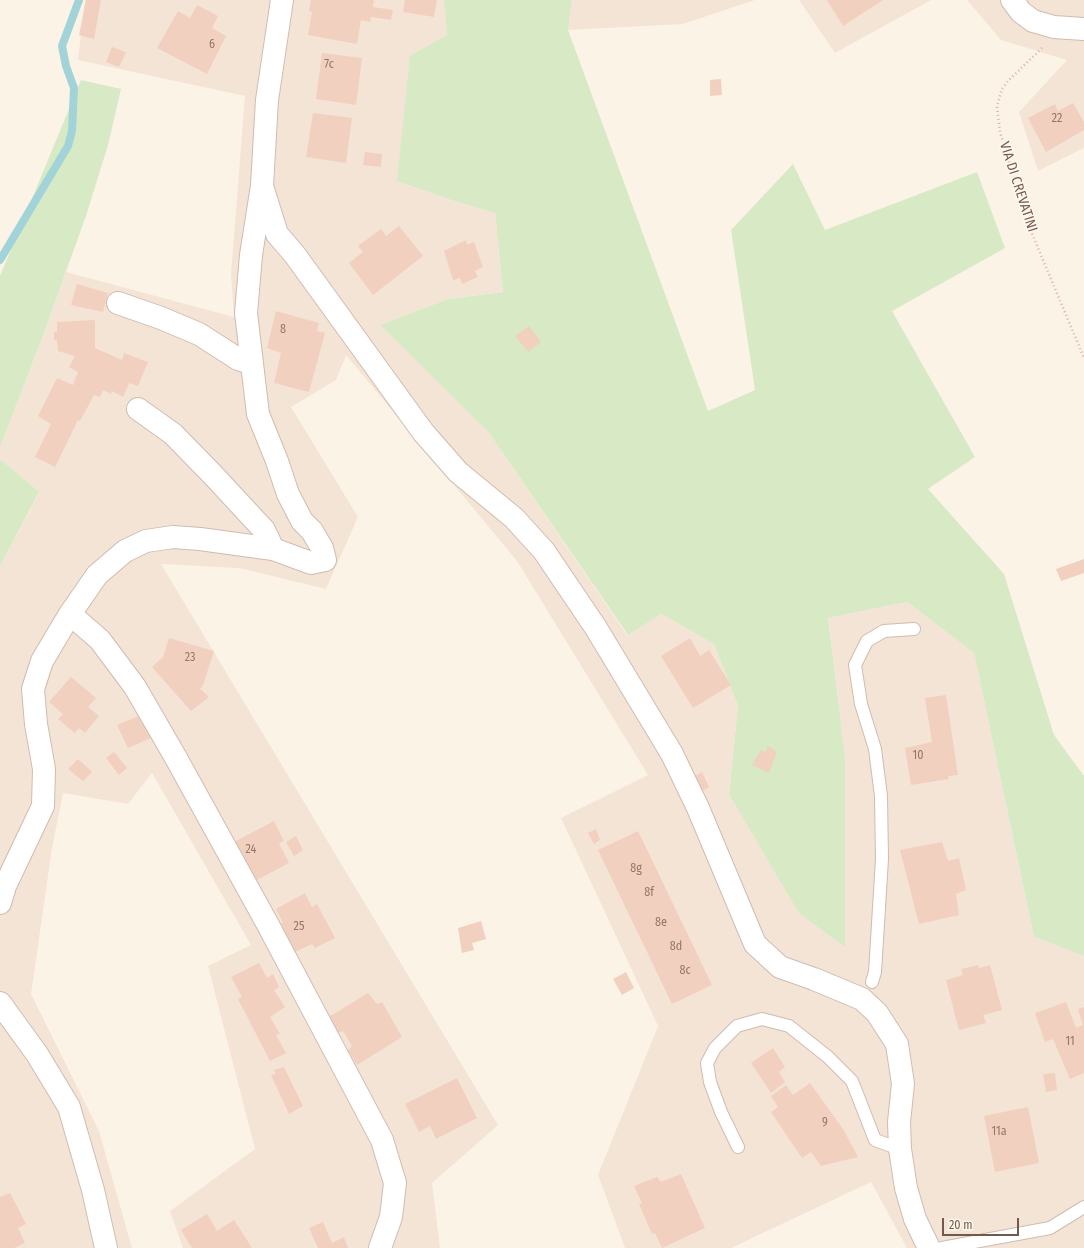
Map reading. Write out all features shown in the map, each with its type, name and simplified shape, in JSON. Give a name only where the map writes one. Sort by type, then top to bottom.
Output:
[{"type":"street","points":[[0,903],[9,863],[43,806],[44,769],[36,724],[33,689],[42,661],[70,614],[97,574],[125,551],[146,541],[173,536],[273,549],[311,563],[325,560],[322,548],[312,531],[302,521],[288,494],[258,414],[246,313],[251,255],[262,186],[268,100],[282,0]]},
{"type":"street","points":[[1012,0],[1021,12],[1033,21],[1054,27],[1084,29]]},
{"type":"street","points":[[262,186],[277,234],[295,255],[423,432],[458,472],[514,518],[544,551],[596,628],[672,754],[698,808],[755,944],[780,967],[866,993],[897,1044],[903,1084],[899,1122],[900,1149],[906,1188],[915,1219],[929,1248]]},
{"type":"street","points":[[118,304],[161,318],[199,334],[238,359],[251,363]]},
{"type":"street","points":[[138,409],[173,434],[213,475],[264,530],[273,549]]},
{"type":"street","points":[[70,614],[100,640],[136,687],[267,923],[382,1140],[395,1183],[391,1217],[380,1248]]},
{"type":"street","points":[[0,1003],[38,1054],[69,1107],[93,1190],[106,1248]]},
{"type":"lane","points":[[866,993],[874,972],[882,859],[881,796],[875,750],[861,704],[855,664],[867,641],[884,631],[914,629]]},
{"type":"lane","points":[[738,1147],[721,1112],[710,1082],[707,1063],[715,1048],[737,1026],[762,1019],[789,1026],[828,1057],[852,1081],[875,1140],[900,1149]]},
{"type":"lane","points":[[942,1248],[957,1244],[1050,1228],[1084,1207]]},
{"type":"path","name":"VIA DI CREVATINI","points":[[1054,27],[1044,46],[1008,81],[1002,89],[998,106],[1000,132],[1028,224],[1084,358]]},
{"type":"shaded area","points":[[85,0],[444,0],[447,35],[397,181],[454,201],[495,213],[503,292],[448,299],[380,325],[489,433],[627,635],[661,614],[714,644],[738,706],[729,794],[845,756],[828,618],[907,602],[974,653],[1034,937],[1084,956],[1084,1248],[907,1248],[871,1182],[731,1248],[625,1248],[598,1175],[658,1026],[561,818],[648,775],[517,561],[346,355],[336,380],[291,407],[358,517],[326,589],[239,568],[161,564],[498,1125],[432,1183],[440,1248],[183,1248],[170,1211],[255,1149],[208,966],[251,945],[152,773],[128,804],[63,793],[52,848],[31,994],[99,1131],[132,1248],[0,1248],[0,566],[39,493],[0,459],[0,447],[66,272],[234,317],[231,274],[245,96],[78,60]]},
{"type":"shaded area","points":[[572,0],[755,0],[683,24],[568,30]]},
{"type":"shaded area","points":[[799,0],[931,0],[835,53]]},
{"type":"shaded area","points":[[967,0],[1084,0],[1084,148],[1038,171],[1019,112],[1067,60],[1001,40]]},
{"type":"green space","points":[[444,0],[572,0],[568,30],[708,411],[755,390],[731,230],[793,164],[825,230],[977,172],[1005,248],[892,311],[975,457],[928,489],[1004,574],[1054,735],[1084,776],[1084,956],[1034,937],[974,653],[907,602],[828,618],[845,756],[845,947],[799,913],[729,794],[738,706],[714,644],[661,614],[628,635],[489,433],[380,325],[448,299],[503,292],[495,213],[454,201],[397,181],[410,56],[447,35]]},
{"type":"green space","points":[[81,80],[121,89],[108,145],[86,216],[41,341],[0,447],[0,276]]},
{"type":"green space","points":[[0,459],[39,492],[0,566]]},
{"type":"building","points":[[86,0],[101,0],[94,39],[79,35]]},
{"type":"building","points":[[311,0],[374,0],[373,7],[393,10],[391,20],[371,17],[370,22],[361,20],[357,44],[308,35],[312,12],[309,11]]},
{"type":"building","points":[[405,0],[437,0],[434,17],[403,12]]},
{"type":"building","points":[[827,0],[883,0],[843,26]]},
{"type":"building","points":[[197,5],[218,16],[212,28],[226,36],[207,74],[157,48],[178,11],[190,18]]},
{"type":"building","points":[[112,47],[126,52],[119,67],[106,62]]},
{"type":"building","points":[[322,53],[362,58],[356,105],[316,99]]},
{"type":"building","points":[[721,79],[722,95],[710,96],[710,80]]},
{"type":"building","points":[[1073,103],[1084,122],[1084,130],[1046,152],[1028,118],[1055,104],[1058,111]]},
{"type":"building","points":[[313,113],[352,118],[346,163],[306,157]]},
{"type":"building","points":[[365,152],[382,154],[381,167],[363,165]]},
{"type":"building","points":[[399,226],[423,256],[373,295],[349,263],[363,252],[358,246],[381,229],[386,236]]},
{"type":"building","points":[[466,240],[467,245],[474,242],[483,267],[475,271],[478,277],[462,284],[460,278],[453,280],[444,251]]},
{"type":"building","points":[[77,284],[108,293],[103,312],[71,305]]},
{"type":"building","points":[[276,311],[319,323],[317,331],[325,333],[309,392],[274,383],[281,353],[267,348]]},
{"type":"building","points":[[95,320],[95,348],[122,360],[124,353],[148,362],[138,386],[129,383],[123,397],[112,391],[111,394],[103,390],[100,397],[94,395],[80,421],[78,420],[55,467],[35,457],[51,424],[38,416],[57,378],[73,385],[78,372],[69,367],[75,356],[58,351],[57,340],[54,340],[54,332],[57,332],[57,322]]},
{"type":"building","points":[[529,326],[541,342],[528,352],[515,336]]},
{"type":"building","points":[[1084,559],[1084,573],[1061,581],[1056,569]]},
{"type":"building","points":[[169,638],[214,651],[203,685],[200,689],[209,697],[191,711],[152,667],[163,657]]},
{"type":"building","points":[[690,638],[700,656],[709,650],[731,685],[693,708],[661,656]]},
{"type":"building","points":[[71,677],[96,698],[88,707],[99,716],[85,733],[79,728],[75,733],[58,719],[63,714],[49,702]]},
{"type":"building","points":[[946,695],[958,775],[948,776],[949,779],[911,785],[905,748],[932,742],[925,698]]},
{"type":"building","points":[[139,716],[151,738],[128,748],[117,725]]},
{"type":"building","points":[[768,746],[777,752],[769,773],[752,765],[761,750],[765,753]]},
{"type":"building","points":[[114,752],[127,768],[119,775],[106,758]]},
{"type":"building","points":[[78,759],[92,772],[83,781],[68,769]]},
{"type":"building","points":[[702,772],[709,787],[699,793],[692,778]]},
{"type":"building","points":[[274,821],[284,841],[279,843],[289,863],[255,881],[234,842]]},
{"type":"building","points":[[596,829],[600,840],[594,844],[588,833]]},
{"type":"building","points":[[638,831],[712,985],[672,1004],[598,850]]},
{"type":"building","points":[[296,836],[303,850],[294,856],[286,842]]},
{"type":"building","points":[[942,842],[948,861],[959,858],[966,890],[956,894],[959,915],[919,924],[900,850]]},
{"type":"building","points":[[305,893],[312,907],[317,904],[335,938],[315,948],[312,944],[295,952],[280,924],[283,923],[276,909]]},
{"type":"building","points":[[481,921],[486,939],[472,943],[474,950],[462,953],[458,928]]},
{"type":"building","points":[[259,963],[267,978],[273,974],[279,987],[274,990],[285,1007],[270,1017],[280,1034],[276,1035],[286,1053],[270,1061],[238,999],[242,997],[231,977]]},
{"type":"building","points":[[978,965],[979,968],[990,965],[1002,1010],[983,1015],[986,1023],[959,1030],[946,980],[963,975],[961,969]]},
{"type":"building","points":[[626,972],[634,988],[622,995],[613,979]]},
{"type":"building","points":[[368,993],[377,1004],[382,1002],[402,1037],[357,1065],[348,1050],[352,1046],[343,1031],[338,1033],[329,1017]]},
{"type":"building","points":[[1066,1002],[1076,1028],[1083,1025],[1078,1009],[1084,1007],[1084,1073],[1070,1079],[1053,1039],[1045,1042],[1035,1013]]},
{"type":"building","points":[[773,1048],[785,1067],[779,1072],[785,1082],[771,1093],[751,1063]]},
{"type":"building","points":[[284,1067],[303,1106],[289,1114],[271,1075],[276,1074],[274,1070]]},
{"type":"building","points":[[1055,1073],[1057,1090],[1046,1092],[1043,1074]]},
{"type":"building","points":[[457,1078],[477,1118],[436,1139],[430,1126],[419,1132],[405,1104]]},
{"type":"building","points":[[810,1083],[843,1129],[858,1157],[821,1166],[811,1152],[802,1158],[771,1112],[778,1107],[771,1096],[786,1085],[793,1095]]},
{"type":"building","points":[[1028,1107],[1039,1163],[995,1172],[984,1116]]},
{"type":"building","points":[[681,1174],[705,1228],[662,1248],[655,1233],[652,1234],[639,1204],[642,1203],[634,1186],[657,1177],[661,1182]]},
{"type":"building","points":[[10,1193],[26,1224],[18,1228],[25,1243],[14,1248],[0,1248],[0,1197]]},
{"type":"building","points":[[207,1214],[217,1231],[234,1220],[252,1248],[192,1248],[181,1230]]},
{"type":"building","points":[[323,1222],[332,1243],[344,1237],[348,1248],[318,1248],[309,1228]]},
{"type":"waterway","points":[[0,260],[68,146],[72,131],[74,88],[66,66],[62,46],[79,0]]}]
